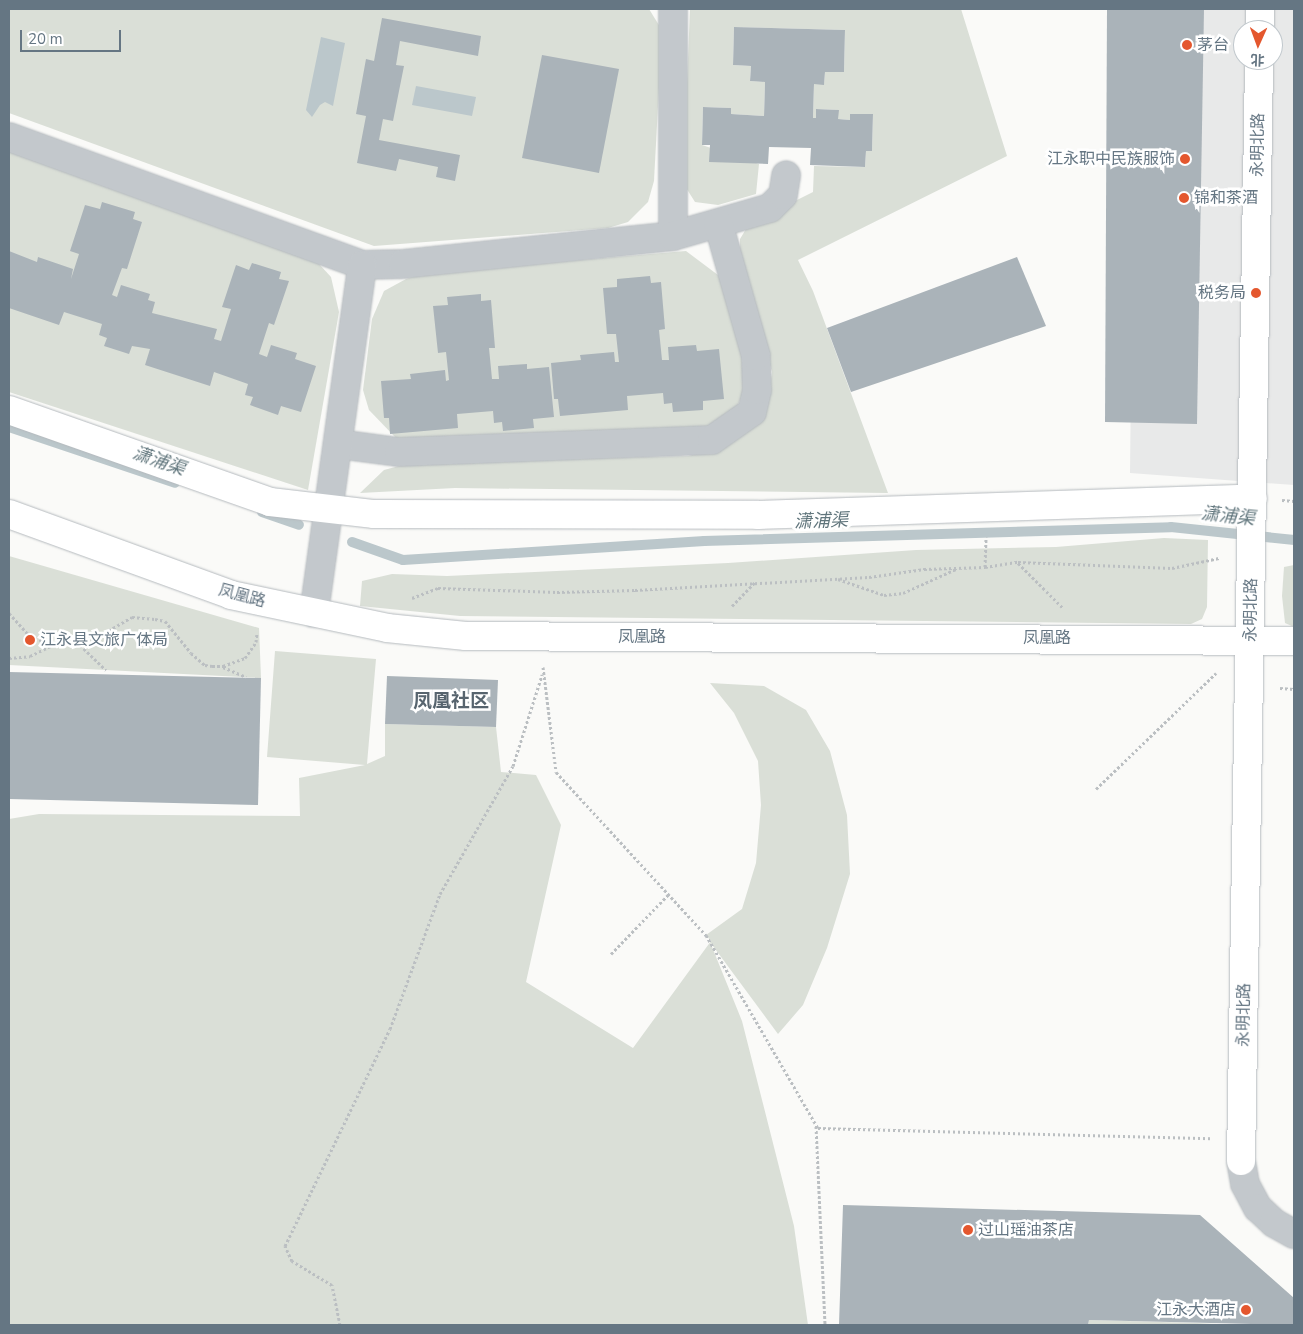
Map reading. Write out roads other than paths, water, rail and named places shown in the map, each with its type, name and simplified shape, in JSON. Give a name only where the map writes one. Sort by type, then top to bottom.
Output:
[{"type":"main road","name":"永明北路","points":[[1242,1150],[1259,70]]},
{"type":"main road","points":[[9,410],[270,502],[374,514],[758,515],[1253,506]]},
{"type":"main road","name":"凤凰路","points":[[9,514],[231,596],[387,628],[466,636],[1250,639],[1294,641]]},
{"type":"street","points":[[673,9],[673,236]]},
{"type":"street","points":[[9,136],[362,265],[403,264],[673,236],[770,208],[783,195],[786,175]]},
{"type":"street","points":[[338,444],[399,452],[712,440],[752,412],[757,390],[756,356],[718,223]]},
{"type":"street","points":[[314,613],[362,265]]},
{"type":"street","points":[[1242,1150],[1245,1184],[1258,1208],[1274,1223],[1294,1234]]},
{"type":"waterway","name":"潇浦渠","points":[[9,427],[175,483]]},
{"type":"waterway","name":"潇浦渠","points":[[262,512],[299,525]]},
{"type":"waterway","name":"潇浦渠","points":[[352,542],[403,560],[704,541],[1171,527],[1294,540]]},
{"type":"place","name":"茅台","points":[[1187,45]]},
{"type":"place","name":"江永职中民族服饰","points":[[1185,159]]},
{"type":"place","name":"锦和茶酒","points":[[1184,198]]},
{"type":"place","name":"税务局","points":[[1256,293]]},
{"type":"place","name":"江永县文旅广体局","points":[[30,640]]},
{"type":"place","name":"过山瑶油茶店","points":[[968,1230]]},
{"type":"place","name":"江永大酒店","points":[[1246,1310]]},
{"type":"district","name":"凤凰社区","points":[[451,702]]}]
